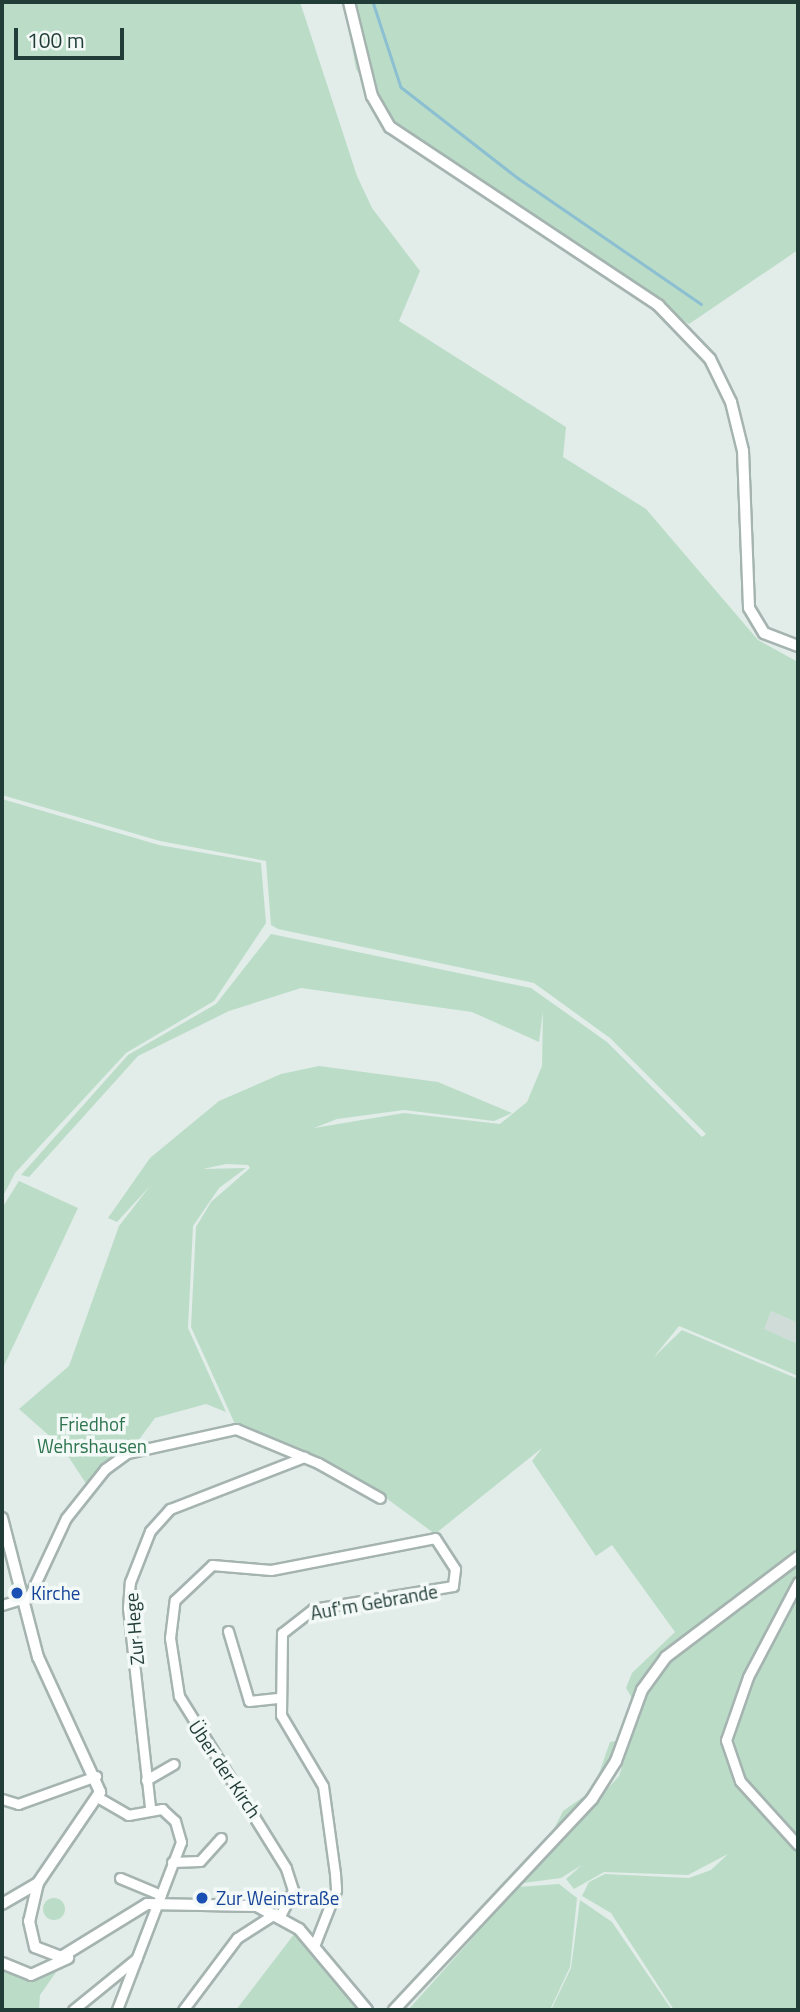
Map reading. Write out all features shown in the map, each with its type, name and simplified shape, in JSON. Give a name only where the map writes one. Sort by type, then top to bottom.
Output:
[{"type":"street","points":[[349,2],[372,96],[390,127],[658,306],[710,359],[731,402],[743,452],[749,608],[764,633],[798,645]]},
{"type":"street","points":[[23,1601],[66,1518],[105,1469],[127,1453],[236,1429],[304,1457],[380,1498]]},
{"type":"street","name":"Zur Hege","points":[[150,1807],[128,1608],[130,1582],[150,1531],[170,1509],[304,1457]]},
{"type":"street","points":[[2,1518],[41,1666],[96,1776],[99,1798],[38,1883],[29,1917],[34,1947],[55,1958],[86,1942]]},
{"type":"street","name":"Auf'm Gebrande","points":[[314,1946],[336,1889],[325,1798],[320,1780],[286,1733],[280,1698],[279,1642],[293,1620],[313,1609],[453,1586],[458,1576],[435,1538]]},
{"type":"street","name":"Über der Kirch","points":[[278,1914],[293,1890],[286,1868],[179,1696],[170,1638],[175,1600],[212,1565],[271,1570],[435,1538]]},
{"type":"street","points":[[394,2010],[592,1800],[615,1761],[636,1702],[666,1657],[798,1557]]},
{"type":"street","points":[[798,1582],[748,1677],[726,1740],[740,1781],[798,1845]]},
{"type":"street","points":[[2,1605],[23,1601]]},
{"type":"street","points":[[228,1631],[249,1701],[280,1698]]},
{"type":"street","points":[[146,1780],[174,1764]]},
{"type":"street","points":[[2,1800],[18,1804],[96,1776]]},
{"type":"street","points":[[99,1798],[128,1815],[150,1807],[162,1809],[178,1827],[181,1842],[117,2010]]},
{"type":"street","points":[[172,1862],[200,1861],[221,1838]]},
{"type":"street","points":[[120,1878],[161,1899],[278,1914],[314,1946],[367,2010]]},
{"type":"street","points":[[2,1904],[38,1883]]},
{"type":"street","points":[[2,1963],[13,1972],[36,1974],[128,1911],[161,1899]]},
{"type":"street","points":[[183,2010],[237,1938],[278,1914]]},
{"type":"street","points":[[73,2010],[136,1958]]},
{"type":"shaded area","points":[[771,1311],[798,1323],[796,1343],[763,1329]]},
{"type":"green space","name":"Friedhof Wehrshausen","points":[[2,2],[300,2],[357,176],[372,208],[420,271],[399,321],[566,427],[563,457],[646,509],[758,640],[798,662],[798,1323],[771,1311],[764,1329],[796,1343],[798,1339],[798,1376],[679,1326],[653,1358],[682,1330],[798,1379],[798,1550],[680,1639],[632,1698],[626,1688],[632,1673],[675,1632],[612,1545],[596,1556],[532,1461],[542,1448],[435,1534],[382,1495],[235,1424],[191,1327],[196,1227],[211,1202],[250,1168],[248,1165],[226,1164],[203,1169],[246,1168],[219,1188],[193,1226],[188,1328],[226,1412],[206,1404],[155,1418],[132,1449],[87,1485],[62,1447],[19,1409],[69,1366],[119,1226],[150,1186],[117,1222],[108,1218],[150,1158],[219,1101],[281,1074],[319,1066],[438,1082],[512,1113],[494,1121],[404,1110],[337,1119],[314,1128],[404,1113],[500,1124],[527,1102],[542,1066],[543,1011],[539,1042],[472,1012],[301,988],[229,1011],[138,1056],[29,1177],[21,1175],[128,1055],[216,1004],[271,934],[531,988],[607,1042],[702,1137],[706,1134],[610,1038],[534,983],[278,929],[271,925],[266,861],[160,841],[2,795]]},
{"type":"green space","points":[[344,2],[798,2],[798,250],[689,324],[384,114],[356,69]]},
{"type":"green space","points":[[2,799],[159,845],[261,863],[266,923],[214,1001],[126,1053],[15,1173],[2,1198]]},
{"type":"green space","points":[[19,1181],[78,1208],[2,1370],[2,1208]]},
{"type":"green space","points":[[798,1565],[798,2010],[674,2010],[611,1913],[582,1896],[589,1882],[605,1874],[689,1878],[711,1870],[728,1854],[688,1875],[604,1872],[574,1889],[566,1879],[582,1865],[561,1878],[523,1883],[619,1776],[646,1693],[672,1658]],"holes":[[[741,1686],[730,1759],[726,1758],[725,1728]]]},
{"type":"green space","points":[[616,1741],[611,1760],[595,1785],[610,1742]]},
{"type":"green space","points":[[583,1797],[578,1807],[552,1833],[563,1811]]},
{"type":"green space","points":[[559,1884],[577,1898],[570,1967],[550,2010],[408,2010],[518,1887]]},
{"type":"green space","points":[[50,1898],[58,1898],[65,1905],[65,1913],[58,1920],[50,1920],[43,1913],[43,1905]]},
{"type":"green space","points":[[580,1900],[612,1922],[672,2010],[551,2010],[571,1968]]},
{"type":"green space","points":[[295,1933],[357,2006],[359,2010],[236,2010]]},
{"type":"green space","points":[[2,1967],[30,1978],[59,1968],[40,1995],[39,2010],[2,2010]]},
{"type":"waterway","points":[[373,2],[401,87],[518,178],[701,304]]},
{"type":"place","name":"Kirche","points":[[17,1593]]},
{"type":"place","name":"Zur Weinstraße","points":[[202,1898]]}]
